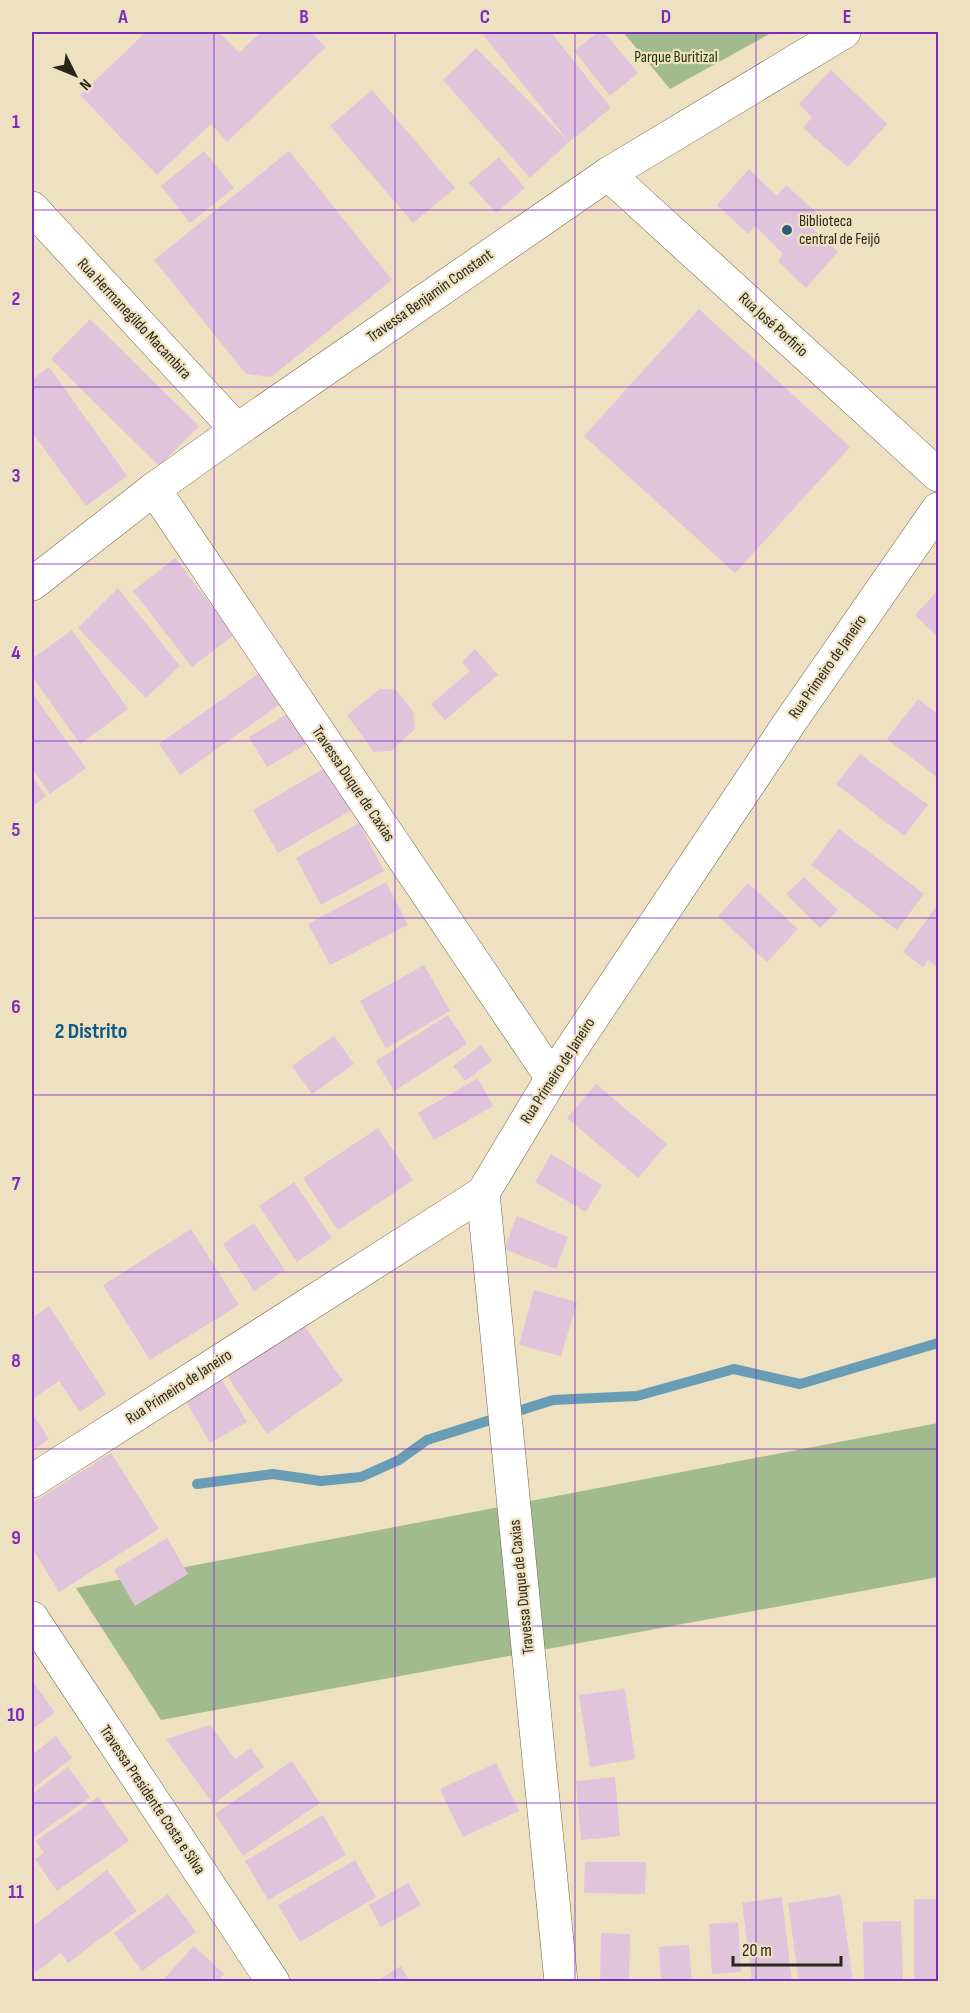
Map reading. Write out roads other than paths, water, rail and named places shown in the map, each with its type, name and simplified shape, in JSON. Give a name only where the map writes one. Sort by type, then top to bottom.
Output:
[{"type":"street","name":"Travessa Benjamin Constant","points":[[32,584],[154,489],[608,174],[844,32]]},
{"type":"street","name":"Rua José Porfirio","points":[[608,174],[939,475]]},
{"type":"street","name":"Rua Hermanegildo Macambira","points":[[32,208],[237,430]]},
{"type":"street","name":"Travessa Duque de Caxias","points":[[154,489],[552,1078]]},
{"type":"street","name":"Rua Primeiro de Janeiro","points":[[32,1481],[483,1193],[552,1078],[783,732],[939,509]]},
{"type":"street","name":"Travessa Duque de Caxias","points":[[483,1193],[561,1982]]},
{"type":"street","name":"Travessa Presidente Costa e Silva","points":[[32,1618],[273,1982]]},
{"type":"waterway","points":[[197,1484],[273,1474],[321,1481],[361,1477],[399,1460],[427,1440],[553,1400],[637,1396],[734,1369],[800,1384],[938,1343]]},
{"type":"place","name":"Biblioteca central de Feijó","points":[[787,230]]},
{"type":"district","name":"2 Distrito","points":[[91,1031]]},
{"type":"park label","name":"Parque Buritizal","points":[[676,57]]}]
